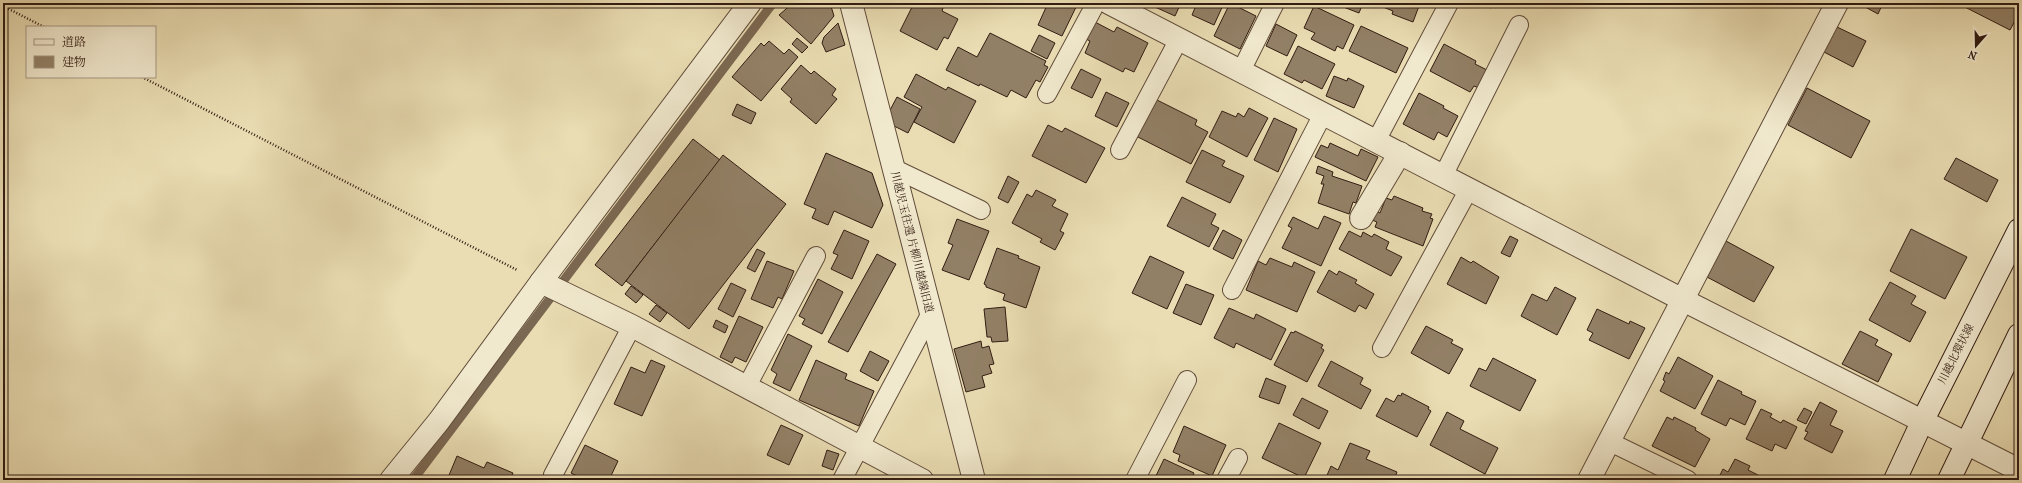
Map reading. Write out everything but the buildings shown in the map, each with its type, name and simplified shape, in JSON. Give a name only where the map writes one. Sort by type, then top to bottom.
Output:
[{"type":"street","points":[[391,480],[439,421],[750,3]]},
{"type":"street","name":"川越児玉往還 片柳川越線旧道","points":[[851,3],[974,480]]},
{"type":"street","points":[[1109,3],[1683,300],[2019,470]]},
{"type":"street","points":[[1590,480],[1837,3]]},
{"type":"street","points":[[1362,218],[1400,153]]},
{"type":"street","name":"川越北環状線","points":[[1895,480],[1922,422],[2019,230]]},
{"type":"street","points":[[541,282],[632,326],[922,480]]},
{"type":"street","points":[[1949,480],[1966,442],[2019,335]]},
{"type":"lane","points":[[1047,94],[1096,3]]},
{"type":"lane","points":[[1241,71],[1275,3]]},
{"type":"lane","points":[[1376,141],[1449,3]]},
{"type":"lane","points":[[1443,176],[1519,25]]},
{"type":"lane","points":[[1120,150],[1179,39]]},
{"type":"lane","points":[[1232,290],[1323,114]]},
{"type":"lane","points":[[893,168],[981,210]]},
{"type":"lane","points":[[1382,348],[1469,189]]},
{"type":"lane","points":[[747,386],[816,256]]},
{"type":"lane","points":[[842,480],[931,313]]},
{"type":"lane","points":[[553,475],[632,326]]},
{"type":"lane","points":[[1135,480],[1187,380]]},
{"type":"lane","points":[[1610,442],[1688,480]]},
{"type":"lane","points":[[1226,480],[1238,458]]},
{"type":"path","points":[[3,6],[42,26]]},
{"type":"path","points":[[144,78],[541,282]]},
{"type":"waterway","points":[[413,480],[773,3]]}]
